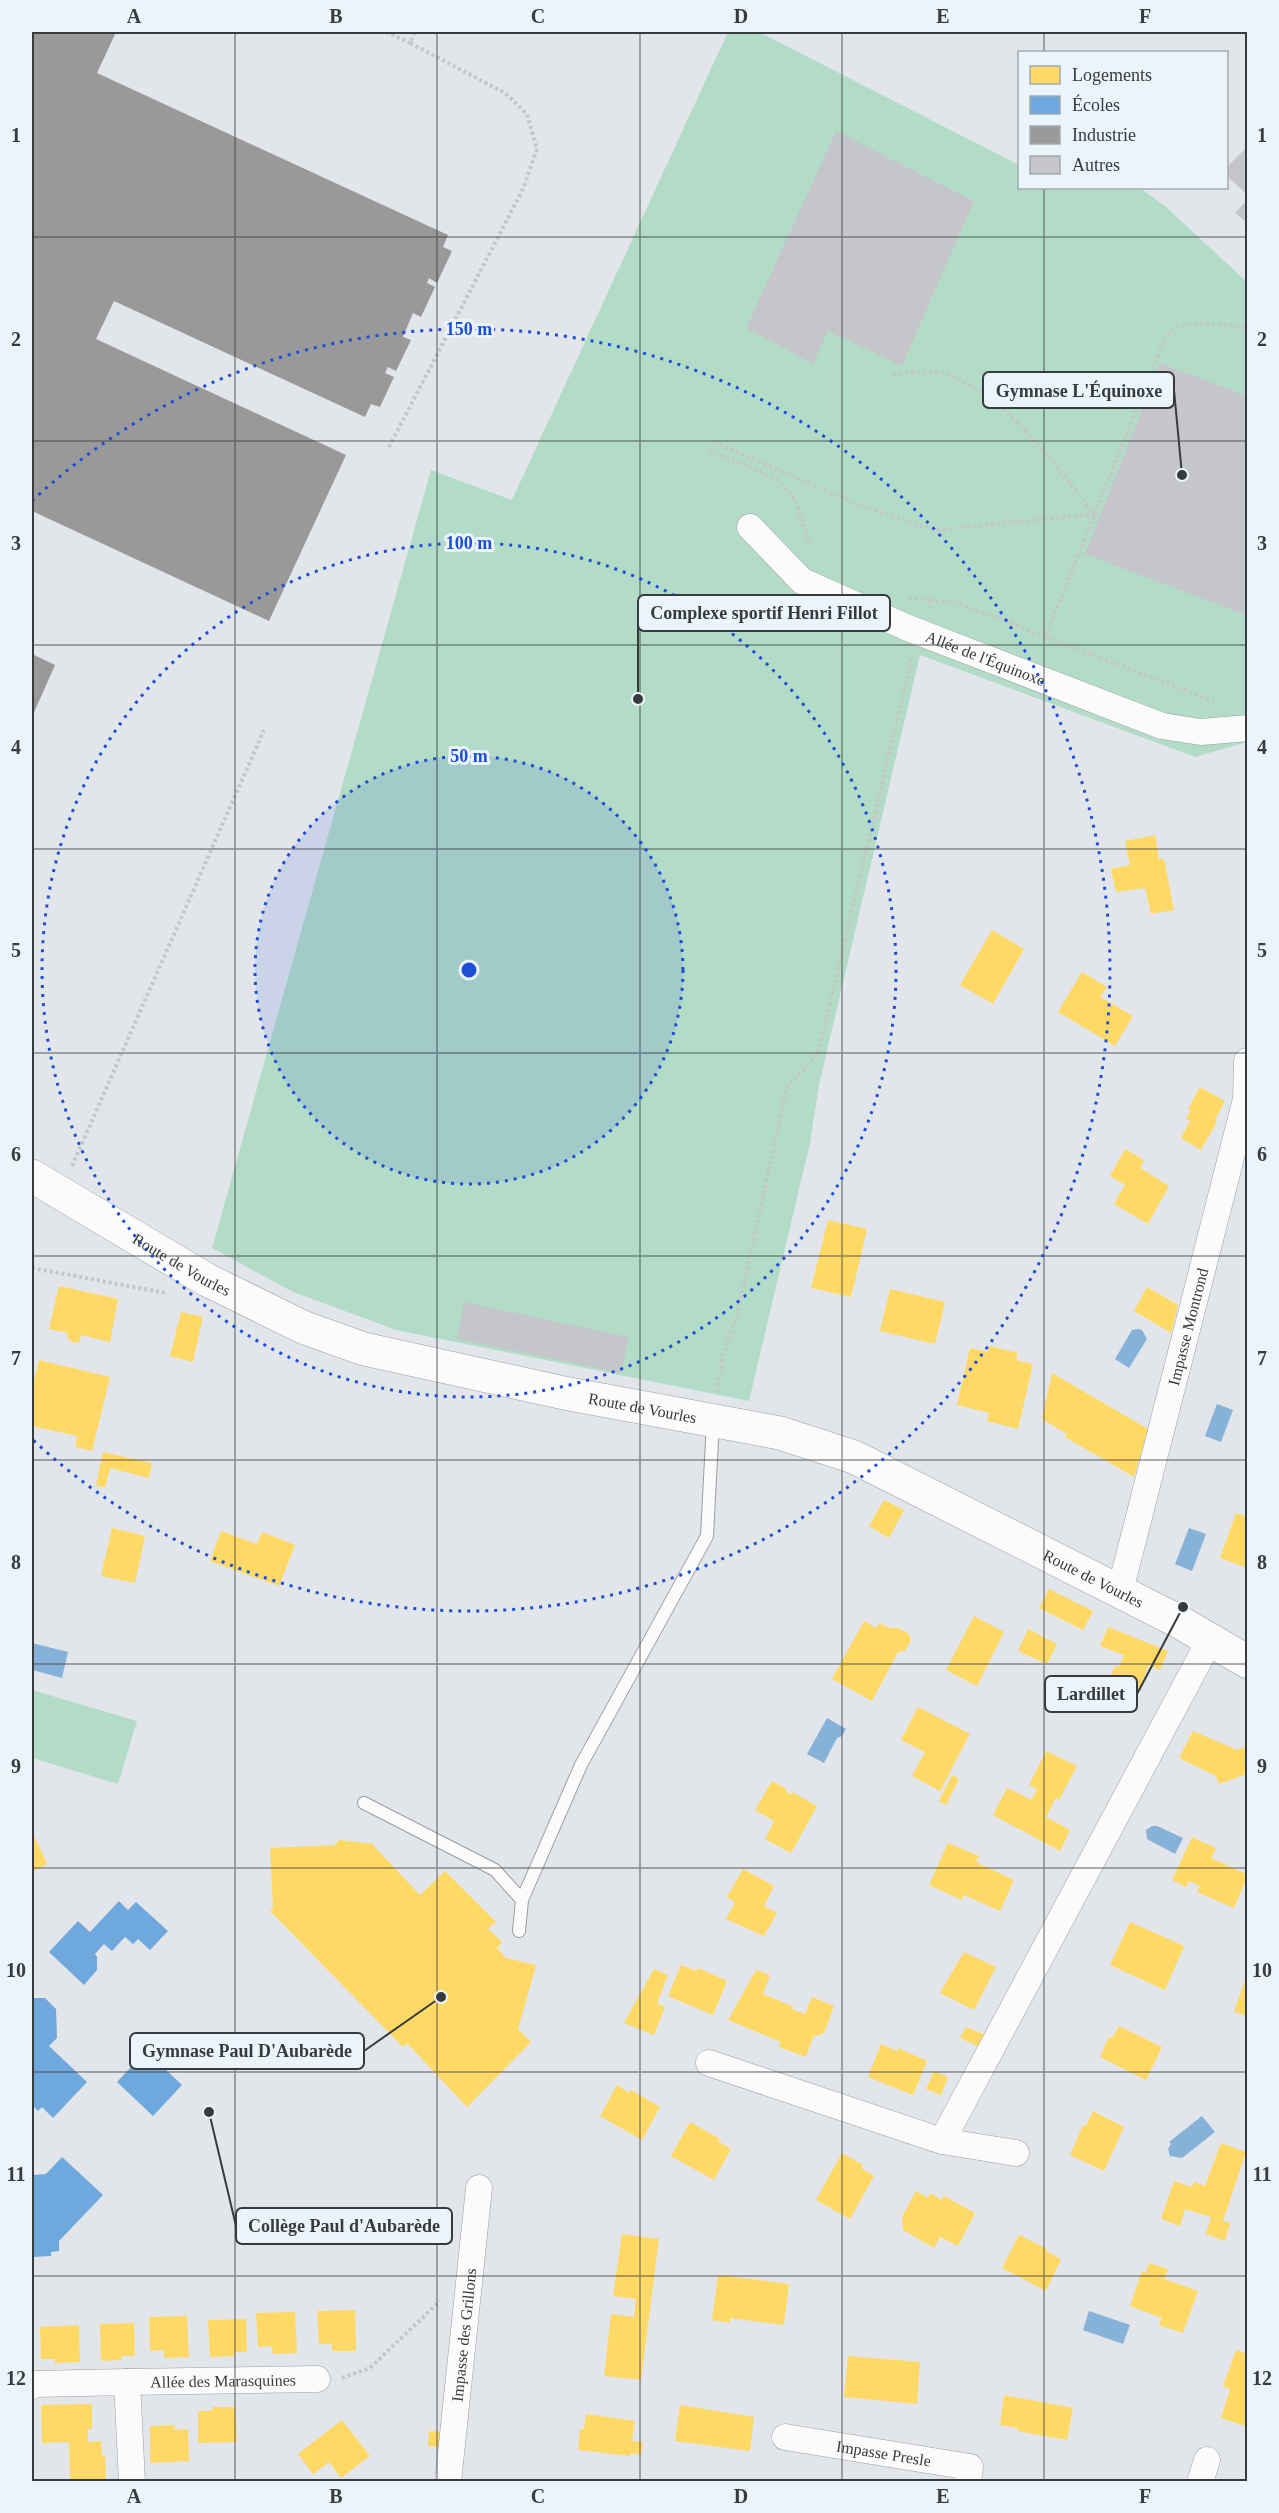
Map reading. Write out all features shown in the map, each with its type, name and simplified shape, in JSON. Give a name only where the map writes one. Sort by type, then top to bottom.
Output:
[{"type":"street","name":"Allée de l'Équinoxe","points":[[750,527],[802,581],[920,633],[1162,726],[1201,732],[1248,728]]},
{"type":"street","name":"Impasse Montrond","points":[[1120,1591],[1247,1100],[1247,1061]]},
{"type":"street","name":"Route de Vourles","points":[[32,1176],[207,1280],[304,1328],[364,1349],[564,1393],[780,1433],[854,1457],[1120,1591],[1248,1662]]},
{"type":"street","points":[[942,2141],[1210,1640]]},
{"type":"street","points":[[709,2063],[942,2141],[1016,2153]]},
{"type":"street","name":"Impasse des Grillons","points":[[448,2481],[479,2188]]},
{"type":"street","name":"Allée des Marasquines","points":[[32,2386],[36,2384],[317,2379]]},
{"type":"street","name":"Allée des Marasquines","points":[[127,2382],[132,2481]]},
{"type":"street","name":"Impasse Presle","points":[[785,2437],[970,2467],[969,2481]]},
{"type":"lane","points":[[519,1931],[522,1900],[581,1765],[707,1536],[713,1420]]},
{"type":"lane","points":[[363,1803],[495,1870],[522,1900]]},
{"type":"path","points":[[386,32],[506,93],[527,114],[537,149],[523,189],[389,447]]},
{"type":"path","points":[[410,43],[415,32]]},
{"type":"path","points":[[1046,636],[1157,358],[1170,332],[1187,324],[1215,324],[1248,329]]},
{"type":"path","points":[[890,375],[923,370],[938,372],[969,382],[1004,409],[1094,514]]},
{"type":"path","points":[[714,442],[857,504],[936,530],[1094,514]]},
{"type":"path","points":[[710,450],[778,480],[795,500],[812,553]]},
{"type":"path","points":[[907,597],[958,603],[1214,702],[1223,703]]},
{"type":"path","points":[[713,1420],[723,1355],[737,1314],[787,1088],[818,1054],[913,653],[933,600]]},
{"type":"path","points":[[60,1193],[264,730]]},
{"type":"path","points":[[32,1268],[195,1298],[207,1280]]},
{"type":"path","points":[[317,2379],[345,2378],[370,2368],[470,2272]]},
{"type":"green space","points":[[728,32],[759,32],[1018,164],[1018,189],[1141,189],[1166,207],[1247,282],[1247,742],[1195,757],[920,655],[819,1085],[810,1143],[749,1401],[396,1330],[293,1292],[212,1248],[431,470],[512,500]]},
{"type":"green space","points":[[32,1690],[137,1721],[118,1784],[32,1758]]},
{"type":"water","points":[[1132,1330],[1142,1330],[1147,1339],[1129,1368],[1115,1359]]},
{"type":"water","points":[[1217,1404],[1233,1410],[1221,1442],[1205,1436]]},
{"type":"water","points":[[1189,1528],[1206,1534],[1192,1571],[1175,1564]]},
{"type":"water","points":[[32,1643],[68,1652],[62,1678],[32,1670]]},
{"type":"water","points":[[827,1718],[846,1729],[842,1736],[837,1738],[824,1763],[807,1754]]},
{"type":"water","points":[[1157,1826],[1183,1838],[1175,1854],[1147,1839],[1146,1830]]},
{"type":"water","points":[[1202,2116],[1215,2132],[1182,2158],[1170,2156],[1168,2149],[1171,2144],[1169,2142]]},
{"type":"water","points":[[1089,2311],[1130,2325],[1123,2344],[1083,2330]]},
{"type":"building: Logements","points":[[1155,835],[1159,859],[1164,859],[1174,910],[1151,914],[1145,888],[1116,892],[1111,869],[1130,865],[1125,841]]},
{"type":"building: Logements","points":[[992,930],[1024,949],[993,1004],[960,985]]},
{"type":"building: Logements","points":[[1082,972],[1107,987],[1100,997],[1133,1016],[1115,1046],[1058,1012]]},
{"type":"building: Logements","points":[[1200,1087],[1225,1101],[1215,1120],[1217,1122],[1201,1150],[1181,1138],[1190,1121],[1186,1118],[1191,1110],[1188,1109]]},
{"type":"building: Logements","points":[[1125,1149],[1144,1160],[1140,1168],[1169,1186],[1148,1224],[1114,1204],[1125,1185],[1110,1176]]},
{"type":"building: Logements","points":[[828,1220],[867,1229],[851,1297],[811,1288]]},
{"type":"building: Logements","points":[[59,1286],[118,1299],[110,1342],[81,1335],[80,1341],[74,1343],[67,1338],[68,1333],[49,1329]]},
{"type":"building: Logements","points":[[1147,1287],[1178,1305],[1171,1333],[1134,1311]]},
{"type":"building: Logements","points":[[890,1289],[945,1302],[935,1344],[880,1331]]},
{"type":"building: Logements","points":[[181,1312],[203,1317],[193,1362],[170,1356]]},
{"type":"building: Logements","points":[[989,1346],[1018,1353],[1016,1360],[1033,1364],[1018,1429],[987,1421],[989,1413],[957,1405],[970,1348],[988,1352]]},
{"type":"building: Logements","points":[[39,1360],[110,1377],[92,1451],[75,1447],[77,1436],[32,1426],[32,1389]]},
{"type":"building: Logements","points":[[1052,1373],[1148,1429],[1134,1477],[1065,1437],[1067,1434],[1042,1419]]},
{"type":"building: Logements","points":[[103,1452],[152,1463],[149,1478],[110,1468],[105,1488],[96,1485]]},
{"type":"building: Logements","points":[[884,1500],[904,1510],[889,1538],[869,1526]]},
{"type":"building: Logements","points":[[1236,1513],[1248,1517],[1248,1568],[1220,1558]]},
{"type":"building: Logements","points":[[112,1528],[145,1536],[135,1583],[101,1576]]},
{"type":"building: Logements","points":[[221,1531],[257,1544],[262,1532],[295,1545],[279,1586],[210,1561]]},
{"type":"building: Logements","points":[[1049,1589],[1093,1611],[1083,1630],[1039,1608]]},
{"type":"building: Logements","points":[[974,1616],[1004,1632],[977,1686],[946,1670]]},
{"type":"building: Logements","points":[[864,1621],[876,1628],[880,1623],[889,1628],[898,1628],[909,1634],[911,1640],[905,1651],[898,1652],[872,1701],[832,1679]]},
{"type":"building: Logements","points":[[1108,1627],[1168,1651],[1160,1670],[1149,1665],[1130,1712],[1101,1700],[1115,1666],[1119,1667],[1124,1655],[1100,1646]]},
{"type":"building: Logements","points":[[1028,1629],[1057,1644],[1047,1664],[1018,1651]]},
{"type":"building: Logements","points":[[918,1707],[970,1734],[940,1791],[912,1776],[925,1752],[901,1740]]},
{"type":"building: Logements","points":[[1193,1731],[1237,1750],[1245,1747],[1248,1755],[1248,1769],[1244,1775],[1219,1784],[1216,1776],[1179,1758]]},
{"type":"building: Logements","points":[[1046,1751],[1077,1766],[1059,1800],[1056,1798],[1046,1817],[1070,1830],[1060,1851],[993,1815],[1007,1788],[1032,1800],[1037,1789],[1029,1785]]},
{"type":"building: Logements","points":[[952,1775],[959,1779],[946,1805],[939,1801]]},
{"type":"building: Logements","points":[[772,1781],[785,1788],[787,1793],[791,1795],[792,1792],[817,1806],[791,1853],[765,1839],[774,1821],[755,1810]]},
{"type":"building: Logements","points":[[32,1831],[47,1864],[32,1872]]},
{"type":"building: Logements","points":[[1192,1837],[1216,1848],[1211,1858],[1248,1875],[1234,1908],[1197,1892],[1200,1886],[1189,1881],[1186,1887],[1172,1880]]},
{"type":"building: Logements","points":[[339,1840],[372,1844],[420,1895],[445,1871],[496,1922],[488,1929],[502,1942],[497,1948],[506,1958],[536,1965],[518,2029],[531,2042],[467,2107],[407,2043],[403,2047],[270,1911],[273,1908],[270,1848],[335,1845]]},
{"type":"building: Logements","points":[[948,1843],[979,1856],[976,1862],[1014,1880],[1000,1911],[964,1895],[962,1900],[929,1885]]},
{"type":"building: Logements","points":[[743,1869],[774,1886],[764,1906],[777,1913],[764,1936],[726,1919],[735,1902],[727,1897]]},
{"type":"building: Logements","points":[[1130,1922],[1184,1946],[1165,1990],[1110,1965]]},
{"type":"building: Logements","points":[[964,1952],[996,1967],[974,2010],[940,1993]]},
{"type":"building: Logements","points":[[681,1965],[696,1971],[698,1968],[727,1981],[713,2015],[668,1996]]},
{"type":"building: Logements","points":[[654,1969],[668,1975],[657,2003],[665,2007],[654,2035],[624,2023]]},
{"type":"building: Logements","points":[[756,1970],[770,1975],[763,1994],[794,2007],[792,2009],[805,2014],[812,1997],[834,2006],[824,2033],[813,2037],[806,2057],[779,2047],[781,2042],[728,2020]]},
{"type":"building: Logements","points":[[1248,1975],[1248,2016],[1234,2012]]},
{"type":"building: Logements","points":[[1119,2026],[1162,2047],[1146,2080],[1100,2057],[1109,2037],[1112,2038]]},
{"type":"building: Logements","points":[[966,2027],[986,2035],[980,2047],[960,2038]]},
{"type":"building: Logements","points":[[881,2044],[897,2051],[898,2048],[927,2061],[913,2095],[868,2077]]},
{"type":"building: Logements","points":[[934,2071],[948,2077],[941,2095],[926,2089]]},
{"type":"building: Logements","points":[[617,2085],[629,2093],[631,2090],[660,2107],[642,2140],[600,2116]]},
{"type":"building: Logements","points":[[1093,2111],[1124,2127],[1104,2171],[1070,2155],[1083,2125],[1086,2126]]},
{"type":"building: Logements","points":[[690,2122],[720,2139],[718,2141],[731,2149],[714,2180],[671,2156]]},
{"type":"building: Logements","points":[[1221,2143],[1246,2152],[1223,2221],[1230,2223],[1225,2241],[1206,2234],[1211,2217],[1185,2209],[1180,2226],[1161,2219],[1174,2181],[1192,2187],[1194,2182],[1205,2186]]},
{"type":"building: Logements","points":[[842,2153],[863,2165],[861,2168],[874,2176],[850,2219],[816,2200]]},
{"type":"building: Logements","points":[[916,2191],[928,2198],[930,2193],[942,2200],[944,2196],[975,2213],[958,2246],[940,2237],[934,2248],[903,2230],[902,2217]]},
{"type":"building: Logements","points":[[622,2234],[659,2239],[641,2380],[604,2376],[611,2314],[634,2317],[636,2299],[613,2296]]},
{"type":"building: Logements","points":[[1019,2235],[1061,2259],[1046,2291],[1002,2268]]},
{"type":"building: Logements","points":[[1149,2263],[1168,2269],[1164,2279],[1198,2291],[1183,2333],[1159,2325],[1162,2318],[1130,2306],[1142,2271],[1146,2273]]},
{"type":"building: Logements","points":[[718,2275],[789,2284],[784,2325],[730,2318],[730,2323],[712,2320]]},
{"type":"building: Logements","points":[[355,2310],[356,2351],[332,2351],[332,2344],[319,2344],[317,2311]]},
{"type":"building: Logements","points":[[295,2312],[297,2353],[273,2354],[272,2346],[258,2347],[256,2313]]},
{"type":"building: Logements","points":[[187,2316],[189,2357],[164,2358],[164,2350],[150,2351],[149,2317]]},
{"type":"building: Logements","points":[[246,2319],[247,2352],[234,2352],[235,2356],[210,2357],[208,2320]]},
{"type":"building: Logements","points":[[134,2323],[135,2356],[121,2356],[122,2360],[101,2361],[100,2324]]},
{"type":"building: Logements","points":[[79,2325],[80,2362],[55,2363],[55,2359],[41,2359],[40,2327]]},
{"type":"building: Logements","points":[[1236,2350],[1248,2354],[1248,2427],[1221,2418],[1230,2389],[1223,2386]]},
{"type":"building: Logements","points":[[848,2356],[920,2362],[917,2404],[844,2397]]},
{"type":"building: Logements","points":[[1004,2395],[1073,2408],[1067,2440],[1017,2431],[1018,2428],[1000,2425]]},
{"type":"building: Logements","points":[[92,2404],[92,2429],[88,2429],[88,2442],[101,2441],[102,2456],[105,2456],[106,2481],[70,2481],[69,2442],[42,2443],[41,2405]]},
{"type":"building: Logements","points":[[680,2405],[754,2417],[750,2451],[675,2441]]},
{"type":"building: Logements","points":[[212,2407],[235,2407],[237,2442],[198,2443],[198,2411],[212,2411]]},
{"type":"building: Logements","points":[[586,2414],[635,2421],[632,2441],[643,2442],[641,2455],[631,2453],[630,2456],[578,2450],[580,2429],[584,2429]]},
{"type":"building: Logements","points":[[342,2420],[370,2456],[341,2478],[329,2462],[313,2474],[298,2454]]},
{"type":"building: Logements","points":[[174,2425],[174,2430],[188,2429],[189,2461],[150,2463],[150,2426]]},
{"type":"building: Logements","points":[[429,2431],[441,2432],[439,2447],[428,2446]]},
{"type":"building: Écoles","points":[[119,1901],[128,1910],[136,1902],[168,1931],[150,1950],[138,1939],[133,1944],[125,1937],[112,1951],[104,1944],[95,1954],[97,1970],[84,1985],[49,1952],[78,1921],[90,1932]]},
{"type":"building: Écoles","points":[[32,1998],[45,1998],[56,2009],[57,2038],[49,2046],[87,2082],[53,2118],[42,2107],[38,2111],[32,2105]]},
{"type":"building: Écoles","points":[[146,2051],[182,2085],[153,2116],[117,2082]]},
{"type":"building: Écoles","points":[[62,2157],[103,2195],[59,2241],[59,2251],[51,2252],[51,2256],[32,2257],[32,2175],[46,2174]]},
{"type":"building: Industrie","points":[[32,32],[116,32],[97,73],[448,235],[443,247],[452,251],[437,283],[429,278],[427,283],[435,287],[421,317],[413,313],[403,337],[411,340],[396,371],[388,367],[385,373],[394,377],[380,407],[371,404],[365,417],[114,301],[96,339],[346,455],[269,621],[32,511]]},
{"type":"building: Industrie","points":[[32,654],[55,665],[32,717]]},
{"type":"building: Autres","points":[[836,131],[974,201],[902,366],[828,331],[813,364],[746,328]]},
{"type":"building: Autres","points":[[1248,146],[1248,195],[1228,178],[1228,166]]},
{"type":"building: Autres","points":[[1248,199],[1248,224],[1235,213]]},
{"type":"building: Autres","points":[[1160,363],[1248,396],[1248,616],[1085,554]]},
{"type":"building: Autres","points":[[464,1302],[629,1337],[621,1373],[457,1339]]},
{"type":"place","name":"Gymnase L'Équinoxe","points":[[1182,475]]},
{"type":"place","name":"Complexe sportif Henri Fillot","points":[[638,699]]},
{"type":"place","name":"Lardillet","points":[[1183,1607]]},
{"type":"place","name":"Gymnase Paul D'Aubarède","points":[[441,1997]]},
{"type":"place","name":"Collège Paul d'Aubarède","points":[[209,2112]]}]
